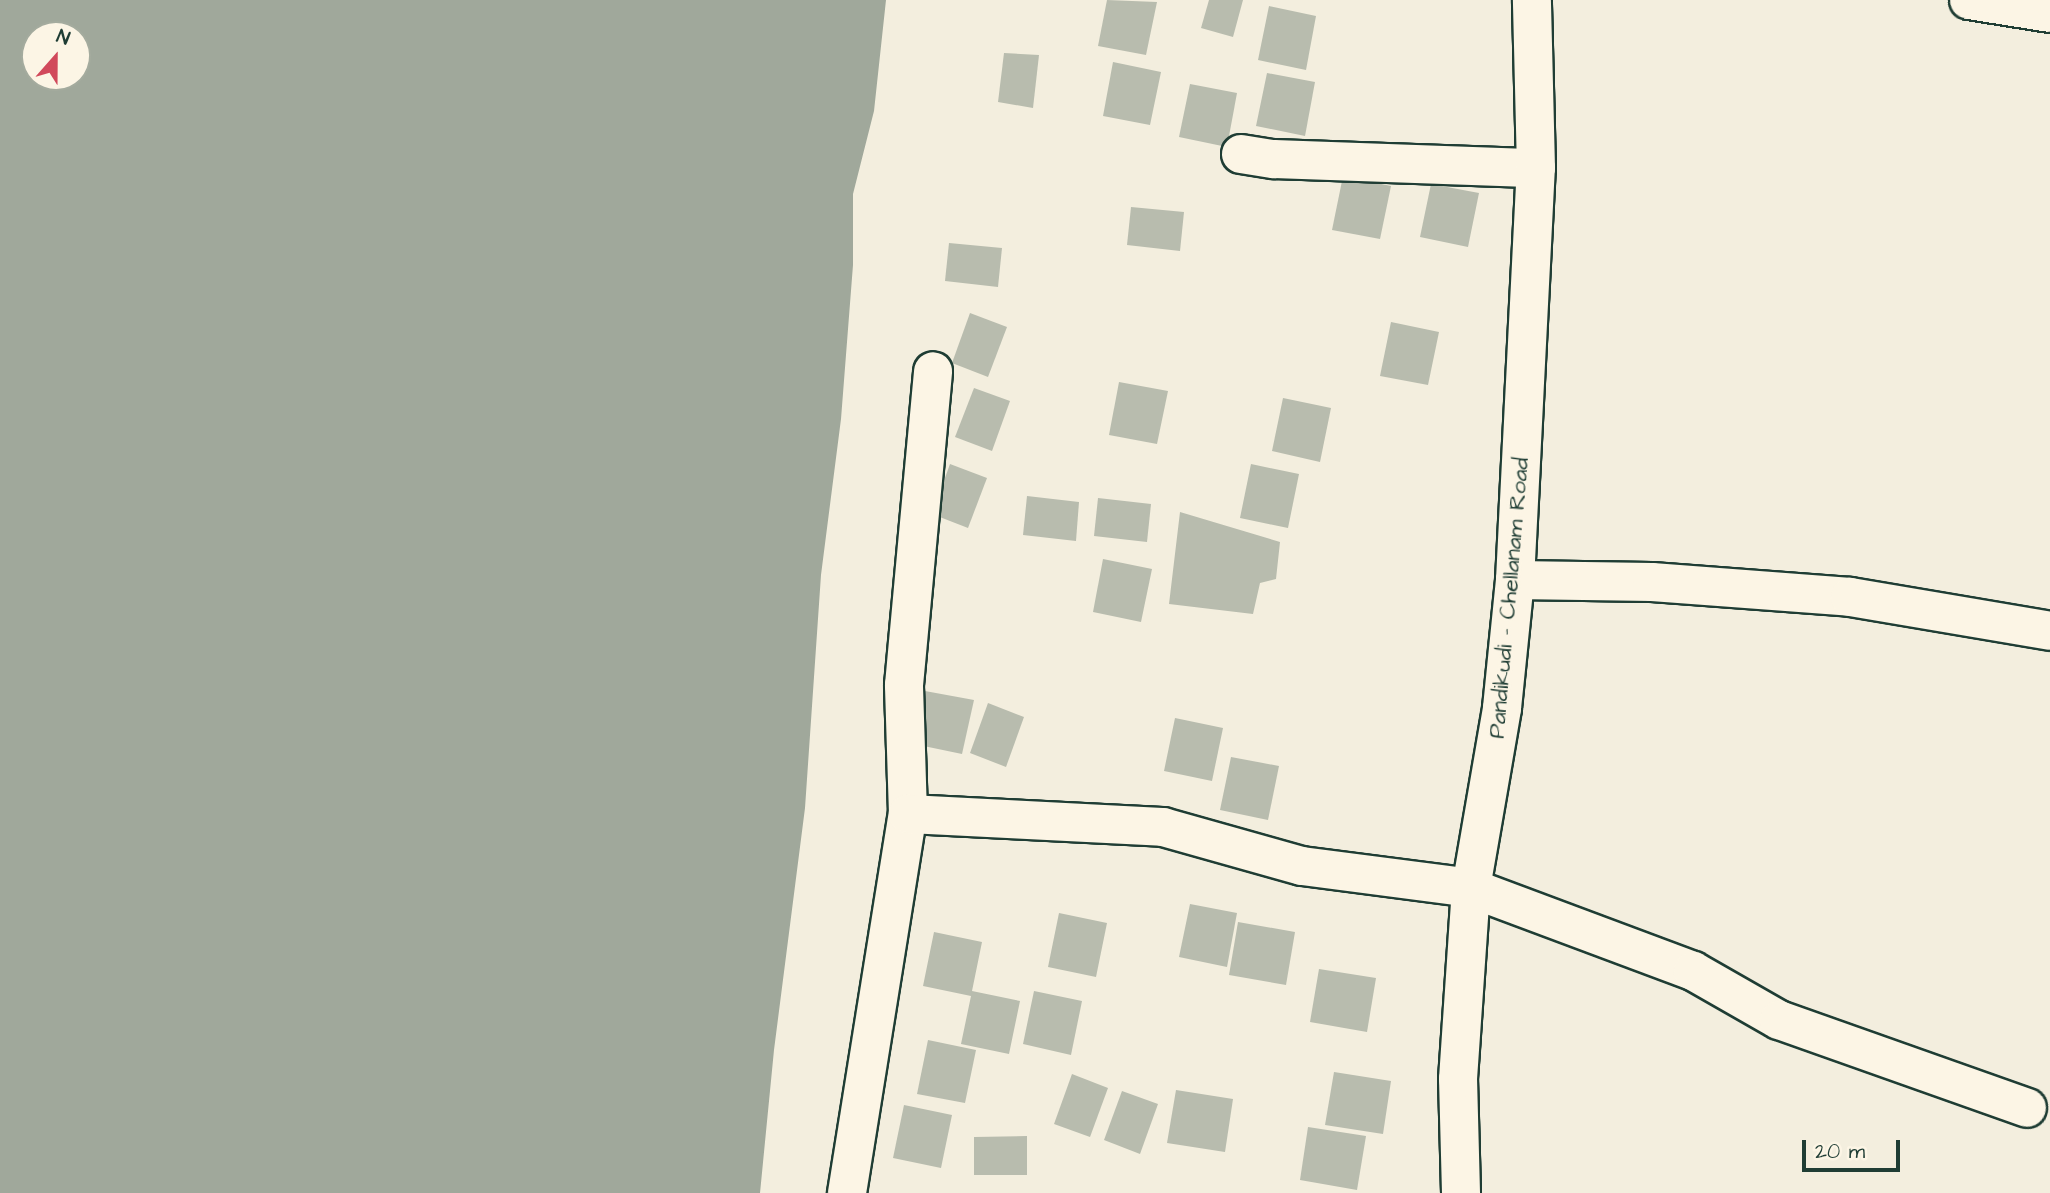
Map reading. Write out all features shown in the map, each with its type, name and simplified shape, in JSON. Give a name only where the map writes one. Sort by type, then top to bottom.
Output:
[{"type":"street","name":"Pandikudi - Chellanam Road","points":[[1461,1193],[1458,1079],[1471,888],[1503,708],[1515,580],[1536,168],[1532,0]]},
{"type":"street","points":[[1969,0],[2050,13]]},
{"type":"street","points":[[1241,154],[1274,159],[1536,168]]},
{"type":"street","points":[[847,1193],[908,814],[904,685],[933,372]]},
{"type":"street","points":[[1515,580],[1652,582],[1850,597],[2050,631]]},
{"type":"street","points":[[908,814],[1164,827],[1302,866],[1471,888],[1693,971],[1779,1020],[2026,1108]]},
{"type":"shaded area","points":[[0,0],[886,0],[874,111],[853,194],[853,265],[841,419],[821,575],[805,808],[774,1050],[760,1193],[0,1193]]},
{"type":"building","points":[[1107,0],[1157,2],[1146,55],[1098,46]]},
{"type":"building","points":[[1209,0],[1243,0],[1233,37],[1201,28]]},
{"type":"building","points":[[1269,6],[1316,16],[1306,70],[1258,60]]},
{"type":"building","points":[[1004,53],[1039,55],[1033,108],[998,102]]},
{"type":"building","points":[[1113,62],[1161,72],[1150,125],[1103,116]]},
{"type":"building","points":[[1267,73],[1315,82],[1305,136],[1256,126]]},
{"type":"building","points":[[1190,84],[1237,93],[1227,147],[1179,137]]},
{"type":"building","points":[[1343,176],[1391,186],[1380,239],[1332,230]]},
{"type":"building","points":[[1431,184],[1479,193],[1468,247],[1420,237]]},
{"type":"building","points":[[1131,207],[1184,212],[1180,251],[1127,245]]},
{"type":"building","points":[[949,243],[1002,248],[998,287],[945,281]]},
{"type":"building","points":[[970,313],[1007,327],[988,377],[952,363]]},
{"type":"building","points":[[1391,322],[1439,332],[1428,385],[1380,376]]},
{"type":"building","points":[[1119,382],[1168,391],[1157,444],[1109,435]]},
{"type":"building","points":[[974,388],[1010,401],[992,451],[955,437]]},
{"type":"building","points":[[1283,398],[1331,408],[1320,462],[1272,451]]},
{"type":"building","points":[[950,464],[987,478],[968,528],[932,514]]},
{"type":"building","points":[[1251,464],[1299,474],[1288,528],[1240,518]]},
{"type":"building","points":[[1027,496],[1079,502],[1076,541],[1023,535]]},
{"type":"building","points":[[1098,498],[1151,504],[1147,542],[1094,536]]},
{"type":"building","points":[[1180,512],[1280,542],[1276,579],[1260,583],[1253,614],[1169,604]]},
{"type":"building","points":[[1103,559],[1152,569],[1141,622],[1093,612]]},
{"type":"building","points":[[925,691],[974,700],[962,754],[914,744]]},
{"type":"building","points":[[988,703],[1024,717],[1006,767],[970,753]]},
{"type":"building","points":[[1175,718],[1223,728],[1212,781],[1164,771]]},
{"type":"building","points":[[1231,757],[1279,766],[1268,820],[1220,810]]},
{"type":"building","points":[[1190,904],[1237,913],[1227,967],[1179,957]]},
{"type":"building","points":[[1059,913],[1107,923],[1096,977],[1048,967]]},
{"type":"building","points":[[1238,922],[1295,932],[1286,985],[1229,975]]},
{"type":"building","points":[[934,932],[982,942],[972,991],[1020,1001],[1009,1054],[961,1044],[971,996],[923,986]]},
{"type":"building","points":[[1319,969],[1376,978],[1367,1032],[1310,1022]]},
{"type":"building","points":[[1034,991],[1082,1001],[1071,1055],[1023,1044]]},
{"type":"building","points":[[928,1040],[976,1050],[965,1103],[917,1094]]},
{"type":"building","points":[[1334,1072],[1391,1081],[1383,1134],[1325,1125]]},
{"type":"building","points":[[1072,1074],[1108,1088],[1090,1137],[1054,1124]]},
{"type":"building","points":[[1176,1090],[1233,1099],[1225,1152],[1167,1143]]},
{"type":"building","points":[[1122,1091],[1158,1104],[1140,1154],[1104,1140]]},
{"type":"building","points":[[904,1105],[952,1115],[941,1168],[893,1158]]},
{"type":"building","points":[[1308,1127],[1366,1136],[1357,1190],[1300,1180]]},
{"type":"building","points":[[1027,1136],[1027,1175],[974,1175],[974,1137]]}]
